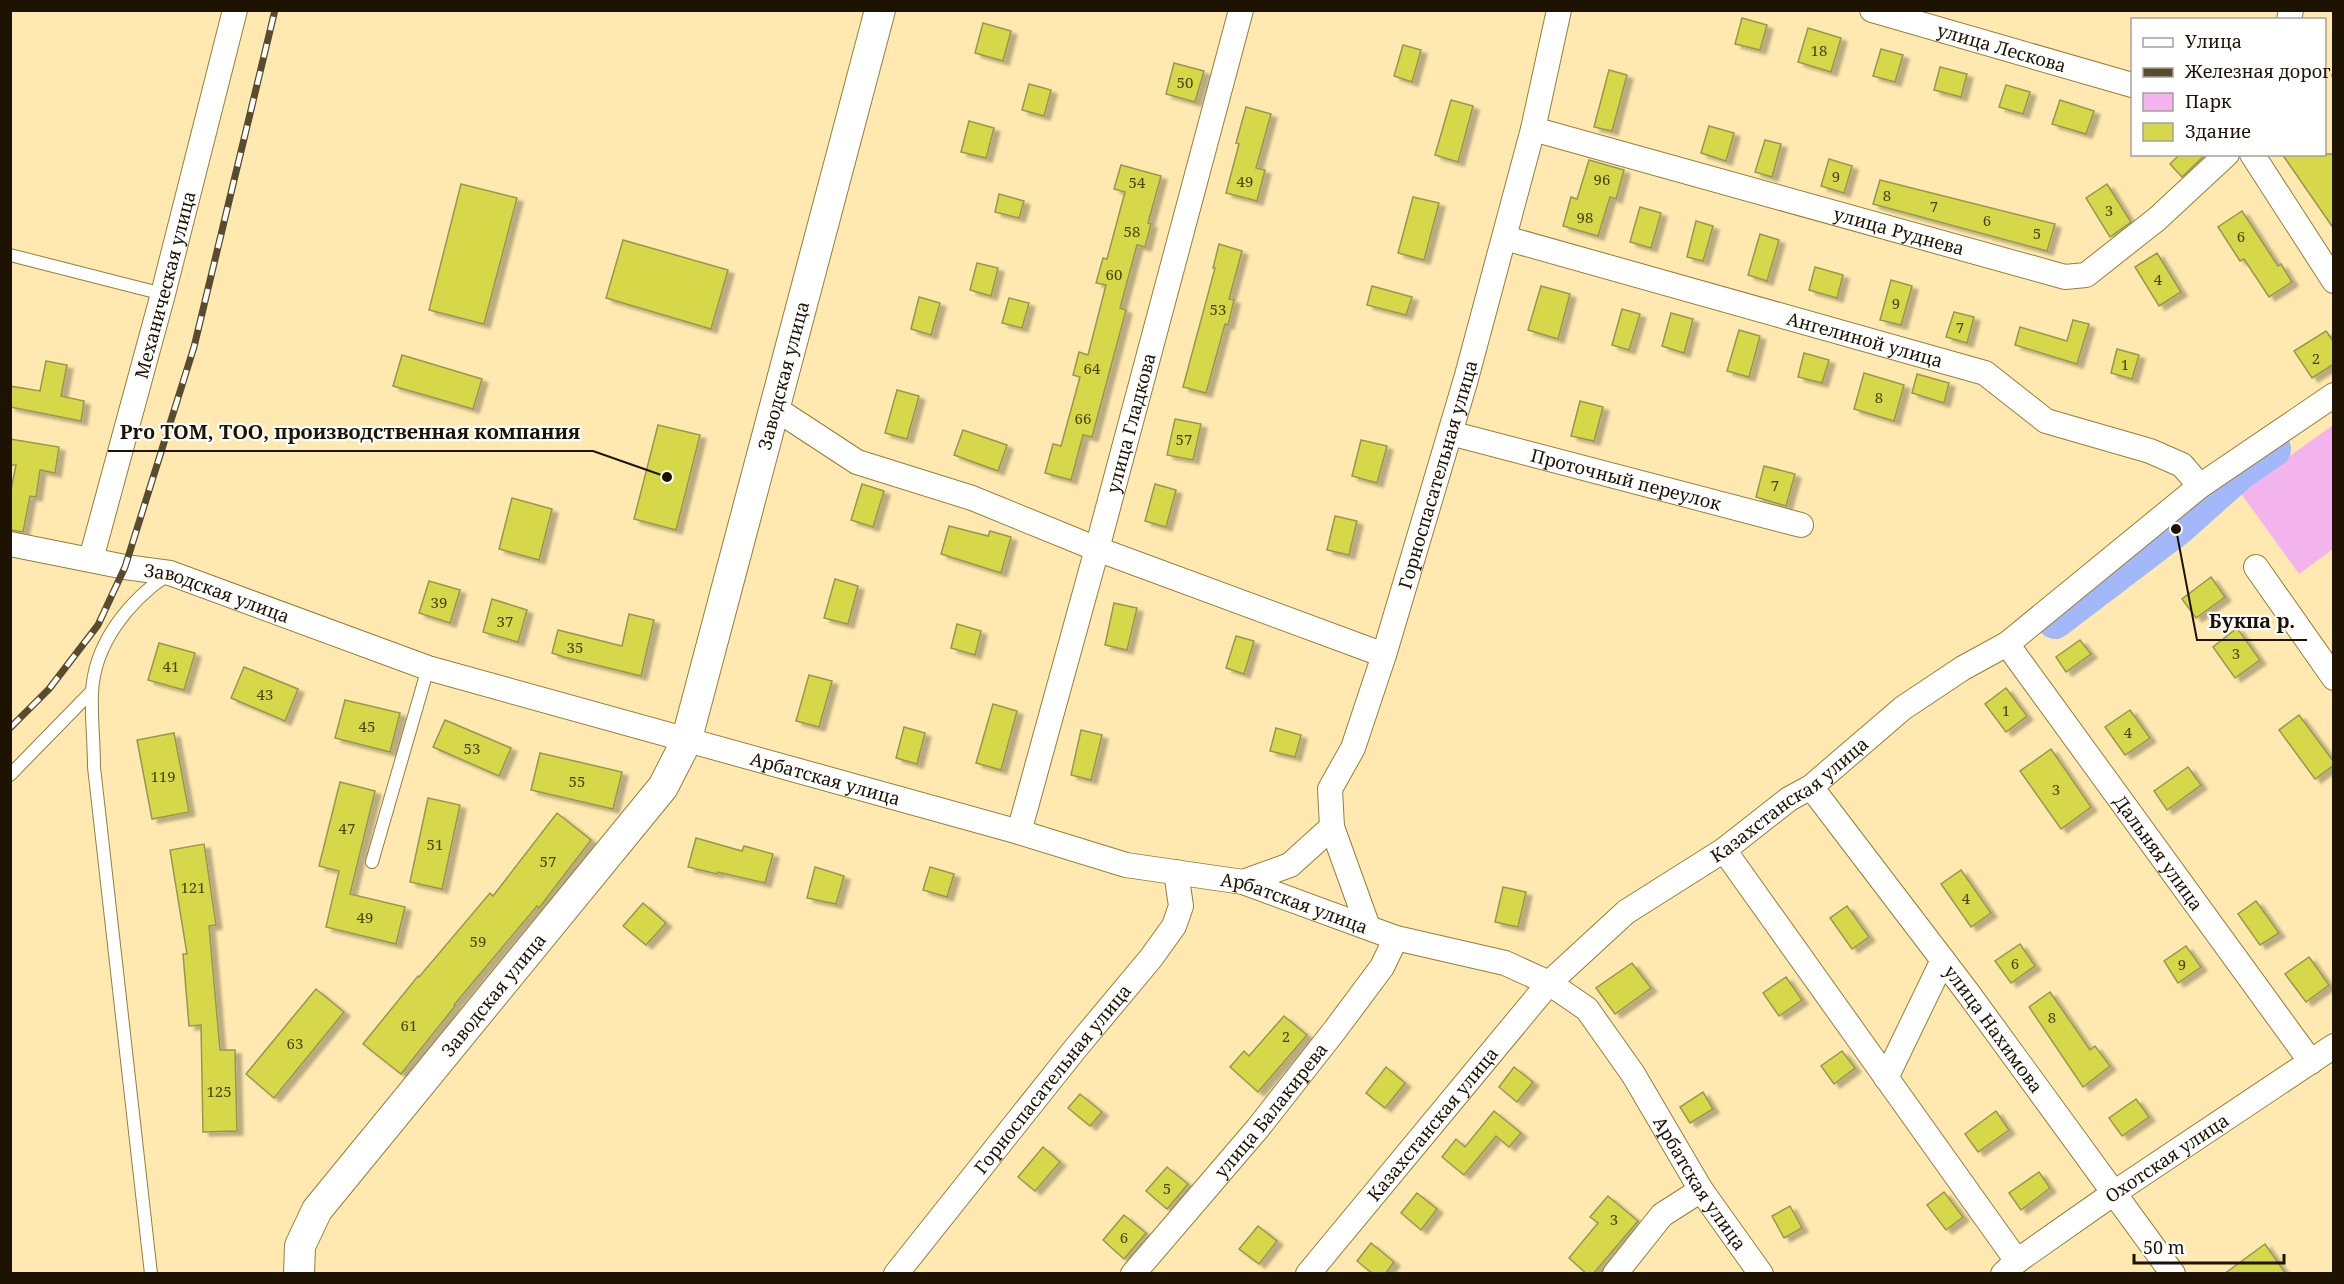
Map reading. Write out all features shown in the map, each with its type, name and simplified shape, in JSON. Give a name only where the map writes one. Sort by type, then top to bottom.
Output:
[{"type":"street","name":"Механическая улица","points":[[91,559],[164,294],[235,10]]},
{"type":"street","name":"Заводская улица","points":[[299,1260],[317,1210],[663,787],[686,742],[880,10]]},
{"type":"street","name":"улица Гладкова","points":[[1019,832],[1241,10]]},
{"type":"street","name":"Горноспасательная улица","points":[[1368,927],[1332,827],[1330,789],[1353,748],[1384,654],[1450,433],[1505,238],[1533,129],[1559,10]]},
{"type":"street","name":"улица Лескова","points":[[1872,10],[2131,84]]},
{"type":"street","name":"улица Руднева","points":[[1533,129],[2064,277],[2086,275],[2157,219],[2225,156]]},
{"type":"street","points":[[2253,156],[2334,281]]},
{"type":"street","name":"Ангелиной улица","points":[[1505,238],[1985,373],[2046,421],[2150,451],[2182,465],[2200,486]]},
{"type":"street","name":"Казахстанская улица","points":[[1308,1274],[1549,983],[1626,912],[1724,850],[1789,799],[1811,787],[1903,708],[1963,668],[2007,644],[2200,486],[2334,394]]},
{"type":"street","points":[[773,407],[857,462],[972,498],[1097,549],[1384,654]]},
{"type":"street","name":"Проточный переулок","points":[[1450,433],[1801,525]]},
{"type":"street","points":[[10,544],[91,559]]},
{"type":"street","name":"Заводская улица","points":[[91,559],[125,567],[170,573],[428,668],[686,742]]},
{"type":"street","points":[[2256,567],[2334,678]]},
{"type":"street","name":"Дальняя улица","points":[[2007,644],[2311,1062]]},
{"type":"street","name":"Арбатская улица","points":[[686,742],[1019,832],[1126,865],[1243,882],[1396,938],[1505,963],[1549,983],[1587,1009],[1633,1074],[1701,1190],[1761,1274]]},
{"type":"street","name":"улица Нахимова","points":[[1811,787],[1942,960],[2173,1274]]},
{"type":"street","points":[[1243,882],[1290,865],[1332,827]]},
{"type":"street","points":[[1724,850],[1886,1078],[2010,1267]]},
{"type":"street","name":"Горноспасательная улица","points":[[896,1274],[1075,1048],[1151,958],[1174,926],[1181,906],[1176,872]]},
{"type":"street","name":"улица Балакирева","points":[[1133,1274],[1258,1128],[1335,1030],[1382,967],[1396,938]]},
{"type":"street","points":[[1886,1078],[1942,960]]},
{"type":"street","name":"Охотская улица","points":[[2010,1267],[2114,1193],[2334,1046]]},
{"type":"street","points":[[1615,1274],[1662,1215],[1701,1190]]},
{"type":"lane","points":[[10,255],[164,294]]},
{"type":"lane","points":[[151,1274],[94,767],[92,691],[99,658],[111,632],[132,604],[170,573]]},
{"type":"lane","points":[[372,862],[428,668]]},
{"type":"lane","points":[[10,774],[92,691]]},
{"type":"green space","points":[[2333,425],[2333,549],[2299,574],[2240,492]]},
{"type":"building","points":[[1742,18],[1767,25],[1760,50],[1735,44]]},
{"type":"building","points":[[983,23],[1011,31],[1003,61],[975,53]]},
{"type":"building","points":[[1808,28],[1841,38],[1831,72],[1798,62]]},
{"type":"building","points":[[1403,45],[1421,50],[1412,82],[1394,76]]},
{"type":"building","points":[[1881,49],[1903,55],[1895,82],[1873,76]]},
{"type":"building","points":[[1174,63],[1204,71],[1195,102],[1166,94]]},
{"type":"building","points":[[1940,67],[1967,74],[1961,97],[1934,90]]},
{"type":"building","points":[[1609,70],[1627,75],[1612,131],[1594,127]]},
{"type":"building","points":[[1029,84],[1051,90],[1044,116],[1022,110]]},
{"type":"building","points":[[2006,85],[2030,92],[2023,114],[1999,107]]},
{"type":"building","points":[[1451,100],[1473,106],[1458,162],[1435,155]]},
{"type":"building","points":[[2060,100],[2094,111],[2086,134],[2052,124]]},
{"type":"building","points":[[1246,107],[1271,114],[1256,168],[1265,170],[1257,201],[1226,193]]},
{"type":"building","points":[[969,121],[994,128],[986,158],[961,152]]},
{"type":"building","points":[[1709,126],[1734,133],[1726,161],[1701,153]]},
{"type":"building","points":[[1765,140],[1781,144],[1772,177],[1755,172]]},
{"type":"building","points":[[2334,154],[2334,229],[2283,156]]},
{"type":"building","points":[[2178,156],[2204,156],[2182,177],[2170,164]]},
{"type":"building","points":[[1829,159],[1852,166],[1844,193],[1821,186]]},
{"type":"building","points":[[1589,160],[1624,170],[1616,199],[1610,197],[1598,236],[1563,226],[1571,197],[1577,199]]},
{"type":"building","points":[[1121,165],[1161,176],[1148,223],[1151,224],[1145,247],[1137,245],[1120,308],[1126,310],[1092,437],[1083,435],[1071,480],[1045,473],[1053,444],[1061,446],[1080,377],[1073,375],[1079,352],[1088,355],[1106,285],[1096,283],[1103,258],[1107,259],[1125,192],[1114,189]]},
{"type":"building","points":[[1880,180],[2055,224],[2047,251],[1873,204]]},
{"type":"building","points":[[461,184],[517,198],[484,324],[429,310]]},
{"type":"building","points":[[2107,184],[2131,222],[2110,237],[2086,198]]},
{"type":"building","points":[[999,194],[1024,201],[1019,218],[995,212]]},
{"type":"building","points":[[1413,197],[1439,203],[1424,260],[1398,253]]},
{"type":"building","points":[[1640,207],[1661,213],[1651,248],[1630,242]]},
{"type":"building","points":[[2242,211],[2278,266],[2281,264],[2292,282],[2269,297],[2244,259],[2240,261],[2218,227]]},
{"type":"building","points":[[1696,221],[1713,226],[1703,261],[1687,257]]},
{"type":"building","points":[[1760,234],[1779,240],[1767,281],[1748,275]]},
{"type":"building","points":[[623,240],[728,270],[711,329],[606,298]]},
{"type":"building","points":[[1219,244],[1242,251],[1229,299],[1234,300],[1228,325],[1225,324],[1206,393],[1183,387],[1215,268],[1213,268]]},
{"type":"building","points":[[2157,253],[2181,292],[2159,306],[2135,267]]},
{"type":"building","points":[[977,263],[998,268],[991,296],[970,290]]},
{"type":"building","points":[[1815,267],[1843,275],[1837,298],[1809,290]]},
{"type":"building","points":[[1891,280],[1912,286],[1901,325],[1880,320]]},
{"type":"building","points":[[1372,286],[1412,297],[1406,315],[1367,305]]},
{"type":"building","points":[[1541,286],[1570,294],[1558,339],[1528,330]]},
{"type":"building","points":[[919,297],[940,303],[931,335],[911,329]]},
{"type":"building","points":[[1009,298],[1029,303],[1022,328],[1002,323]]},
{"type":"building","points":[[1622,309],[1640,314],[1629,350],[1612,345]]},
{"type":"building","points":[[1954,312],[1974,317],[1967,343],[1946,337]]},
{"type":"building","points":[[1671,313],[1693,319],[1684,353],[1662,346]]},
{"type":"building","points":[[2073,320],[2089,324],[2077,364],[2015,345],[2020,327],[2067,341]]},
{"type":"building","points":[[1739,330],[1760,336],[1749,377],[1727,371]]},
{"type":"building","points":[[2326,331],[2334,342],[2334,364],[2312,378],[2294,351]]},
{"type":"building","points":[[2117,349],[2139,355],[2132,379],[2111,373]]},
{"type":"building","points":[[1804,353],[1829,360],[1822,383],[1798,377]]},
{"type":"building","points":[[402,355],[482,379],[473,409],[393,386]]},
{"type":"building","points":[[46,361],[67,365],[61,396],[84,401],[81,421],[10,407],[10,386],[40,391]]},
{"type":"building","points":[[1864,373],[1904,385],[1894,421],[1854,409]]},
{"type":"building","points":[[1917,374],[1949,383],[1944,403],[1912,393]]},
{"type":"building","points":[[897,390],[919,396],[907,439],[885,433]]},
{"type":"building","points":[[1580,401],[1603,407],[1594,441],[1571,436]]},
{"type":"building","points":[[1175,419],[1201,424],[1193,460],[1167,455]]},
{"type":"building","points":[[658,425],[700,435],[676,530],[634,519]]},
{"type":"building","points":[[963,430],[1007,445],[998,471],[954,455]]},
{"type":"building","points":[[10,439],[59,447],[55,473],[40,470],[36,497],[30,496],[23,532],[10,530],[10,494],[16,465],[10,465]]},
{"type":"building","points":[[1361,440],[1387,446],[1377,483],[1352,476]]},
{"type":"building","points":[[1764,466],[1795,474],[1786,506],[1756,497]]},
{"type":"building","points":[[862,484],[884,491],[873,527],[851,520]]},
{"type":"building","points":[[1155,484],[1176,490],[1166,527],[1145,521]]},
{"type":"building","points":[[512,498],[552,509],[539,560],[499,549]]},
{"type":"building","points":[[1335,516],[1357,521],[1349,555],[1327,550]]},
{"type":"building","points":[[949,526],[988,536],[990,531],[1011,537],[1001,573],[941,554]]},
{"type":"building","points":[[2211,577],[2225,597],[2196,618],[2182,599]]},
{"type":"building","points":[[835,579],[858,586],[848,624],[824,618]]},
{"type":"building","points":[[429,581],[460,590],[450,623],[419,613]]},
{"type":"building","points":[[492,599],[527,610],[518,642],[483,632]]},
{"type":"building","points":[[1114,603],[1137,608],[1127,650],[1105,645]]},
{"type":"building","points":[[629,614],[654,620],[641,676],[552,653],[558,630],[622,646]]},
{"type":"building","points":[[957,624],[981,631],[975,655],[951,648]]},
{"type":"building","points":[[2237,628],[2260,660],[2235,678],[2213,647]]},
{"type":"building","points":[[1236,636],[1254,641],[1244,674],[1226,668]]},
{"type":"building","points":[[2080,640],[2091,654],[2066,672],[2056,657]]},
{"type":"building","points":[[159,643],[195,653],[184,690],[148,680]]},
{"type":"building","points":[[244,667],[298,689],[285,721],[231,698]]},
{"type":"building","points":[[809,675],[832,681],[819,727],[796,721]]},
{"type":"building","points":[[2006,688],[2027,716],[2006,732],[1985,704]]},
{"type":"building","points":[[345,700],[400,713],[390,752],[335,738]]},
{"type":"building","points":[[993,704],[1017,711],[1001,770],[976,763]]},
{"type":"building","points":[[2130,710],[2150,738],[2125,755],[2105,727]]},
{"type":"building","points":[[2299,715],[2334,762],[2334,765],[2315,779],[2279,730]]},
{"type":"building","points":[[445,720],[511,748],[499,776],[433,747]]},
{"type":"building","points":[[904,727],[925,733],[917,764],[896,758]]},
{"type":"building","points":[[1276,728],[1301,735],[1295,757],[1270,751]]},
{"type":"building","points":[[1081,730],[1102,735],[1091,780],[1071,775]]},
{"type":"building","points":[[174,733],[189,812],[152,819],[137,740]]},
{"type":"building","points":[[2051,749],[2091,807],[2061,829],[2020,771]]},
{"type":"building","points":[[540,753],[622,772],[613,809],[531,790]]},
{"type":"building","points":[[2188,767],[2201,785],[2167,810],[2154,791]]},
{"type":"building","points":[[340,782],[375,791],[350,894],[405,907],[396,944],[326,927],[339,871],[319,866]]},
{"type":"building","points":[[428,798],[460,805],[442,889],[410,882]]},
{"type":"building","points":[[557,813],[591,840],[539,908],[537,906],[454,1005],[401,1074],[363,1044],[490,893],[493,896]]},
{"type":"building","points":[[696,838],[742,851],[744,846],[773,854],[765,883],[688,867]]},
{"type":"building","points":[[204,844],[216,925],[209,926],[220,1050],[235,1050],[237,1131],[203,1132],[201,1025],[189,1026],[183,954],[187,954],[170,850]]},
{"type":"building","points":[[815,867],[844,876],[836,904],[807,898]]},
{"type":"building","points":[[930,867],[954,874],[947,897],[923,890]]},
{"type":"building","points":[[1961,870],[1991,913],[1971,927],[1941,884]]},
{"type":"building","points":[[1503,887],[1526,892],[1518,927],[1495,922]]},
{"type":"building","points":[[2256,901],[2279,933],[2260,945],[2238,914]]},
{"type":"building","points":[[643,903],[666,923],[646,945],[623,926]]},
{"type":"building","points":[[1847,906],[1869,937],[1852,949],[1830,918]]},
{"type":"building","points":[[2020,944],[2035,966],[2011,983],[1995,961]]},
{"type":"building","points":[[2186,946],[2201,967],[2178,983],[2164,961]]},
{"type":"building","points":[[2309,957],[2329,985],[2306,1002],[2285,974]]},
{"type":"building","points":[[1632,963],[1651,988],[1615,1014],[1596,988]]},
{"type":"building","points":[[1786,977],[1802,1000],[1779,1016],[1763,993]]},
{"type":"building","points":[[316,989],[344,1012],[274,1098],[246,1074]]},
{"type":"building","points":[[2050,992],[2090,1050],[2095,1046],[2110,1066],[2083,1087],[2029,1007]]},
{"type":"building","points":[[1284,1016],[1307,1035],[1258,1092],[1230,1067],[1244,1051],[1249,1056]]},
{"type":"building","points":[[1842,1051],[1855,1068],[1834,1084],[1821,1066]]},
{"type":"building","points":[[1386,1067],[1405,1083],[1385,1108],[1366,1093]]},
{"type":"building","points":[[1514,1067],[1533,1082],[1517,1102],[1499,1087]]},
{"type":"building","points":[[1703,1092],[1713,1109],[1690,1123],[1680,1107]]},
{"type":"building","points":[[1080,1094],[1102,1112],[1090,1126],[1068,1108]]},
{"type":"building","points":[[2136,1099],[2149,1117],[2122,1136],[2109,1118]]},
{"type":"building","points":[[1494,1111],[1521,1133],[1509,1147],[1496,1136],[1464,1175],[1442,1157],[1456,1139],[1465,1147]]},
{"type":"building","points":[[1996,1111],[2009,1130],[1978,1152],[1965,1134]]},
{"type":"building","points":[[1043,1147],[1060,1162],[1035,1191],[1018,1177]]},
{"type":"building","points":[[1167,1167],[1188,1184],[1167,1209],[1146,1191]]},
{"type":"building","points":[[2039,1172],[2050,1188],[2021,1210],[2009,1193]]},
{"type":"building","points":[[1944,1192],[1963,1217],[1946,1230],[1927,1205]]},
{"type":"building","points":[[1417,1193],[1437,1209],[1421,1230],[1401,1213]]},
{"type":"building","points":[[1608,1196],[1638,1221],[1593,1274],[1587,1274],[1569,1258],[1598,1223],[1590,1217]]},
{"type":"building","points":[[1790,1206],[1802,1228],[1784,1238],[1772,1216]]},
{"type":"building","points":[[1124,1215],[1146,1233],[1124,1259],[1103,1240]]},
{"type":"building","points":[[1258,1226],[1277,1241],[1259,1264],[1239,1249]]},
{"type":"building","points":[[1371,1243],[1394,1262],[1385,1274],[1373,1274],[1357,1261]]},
{"type":"building","points":[[2265,1244],[2286,1274],[2224,1274]]},
{"type":"waterway","points":[[2055,621],[2176,529],[2240,472],[2273,449]]},
{"type":"railway","points":[[10,728],[49,689],[98,625],[125,567],[194,347],[275,10]]},
{"type":"place","name":"Pro TOM, ТОО, производственная компания","points":[[667,477]]},
{"type":"place","name":"Букпа р.","points":[[2176,529]]}]
